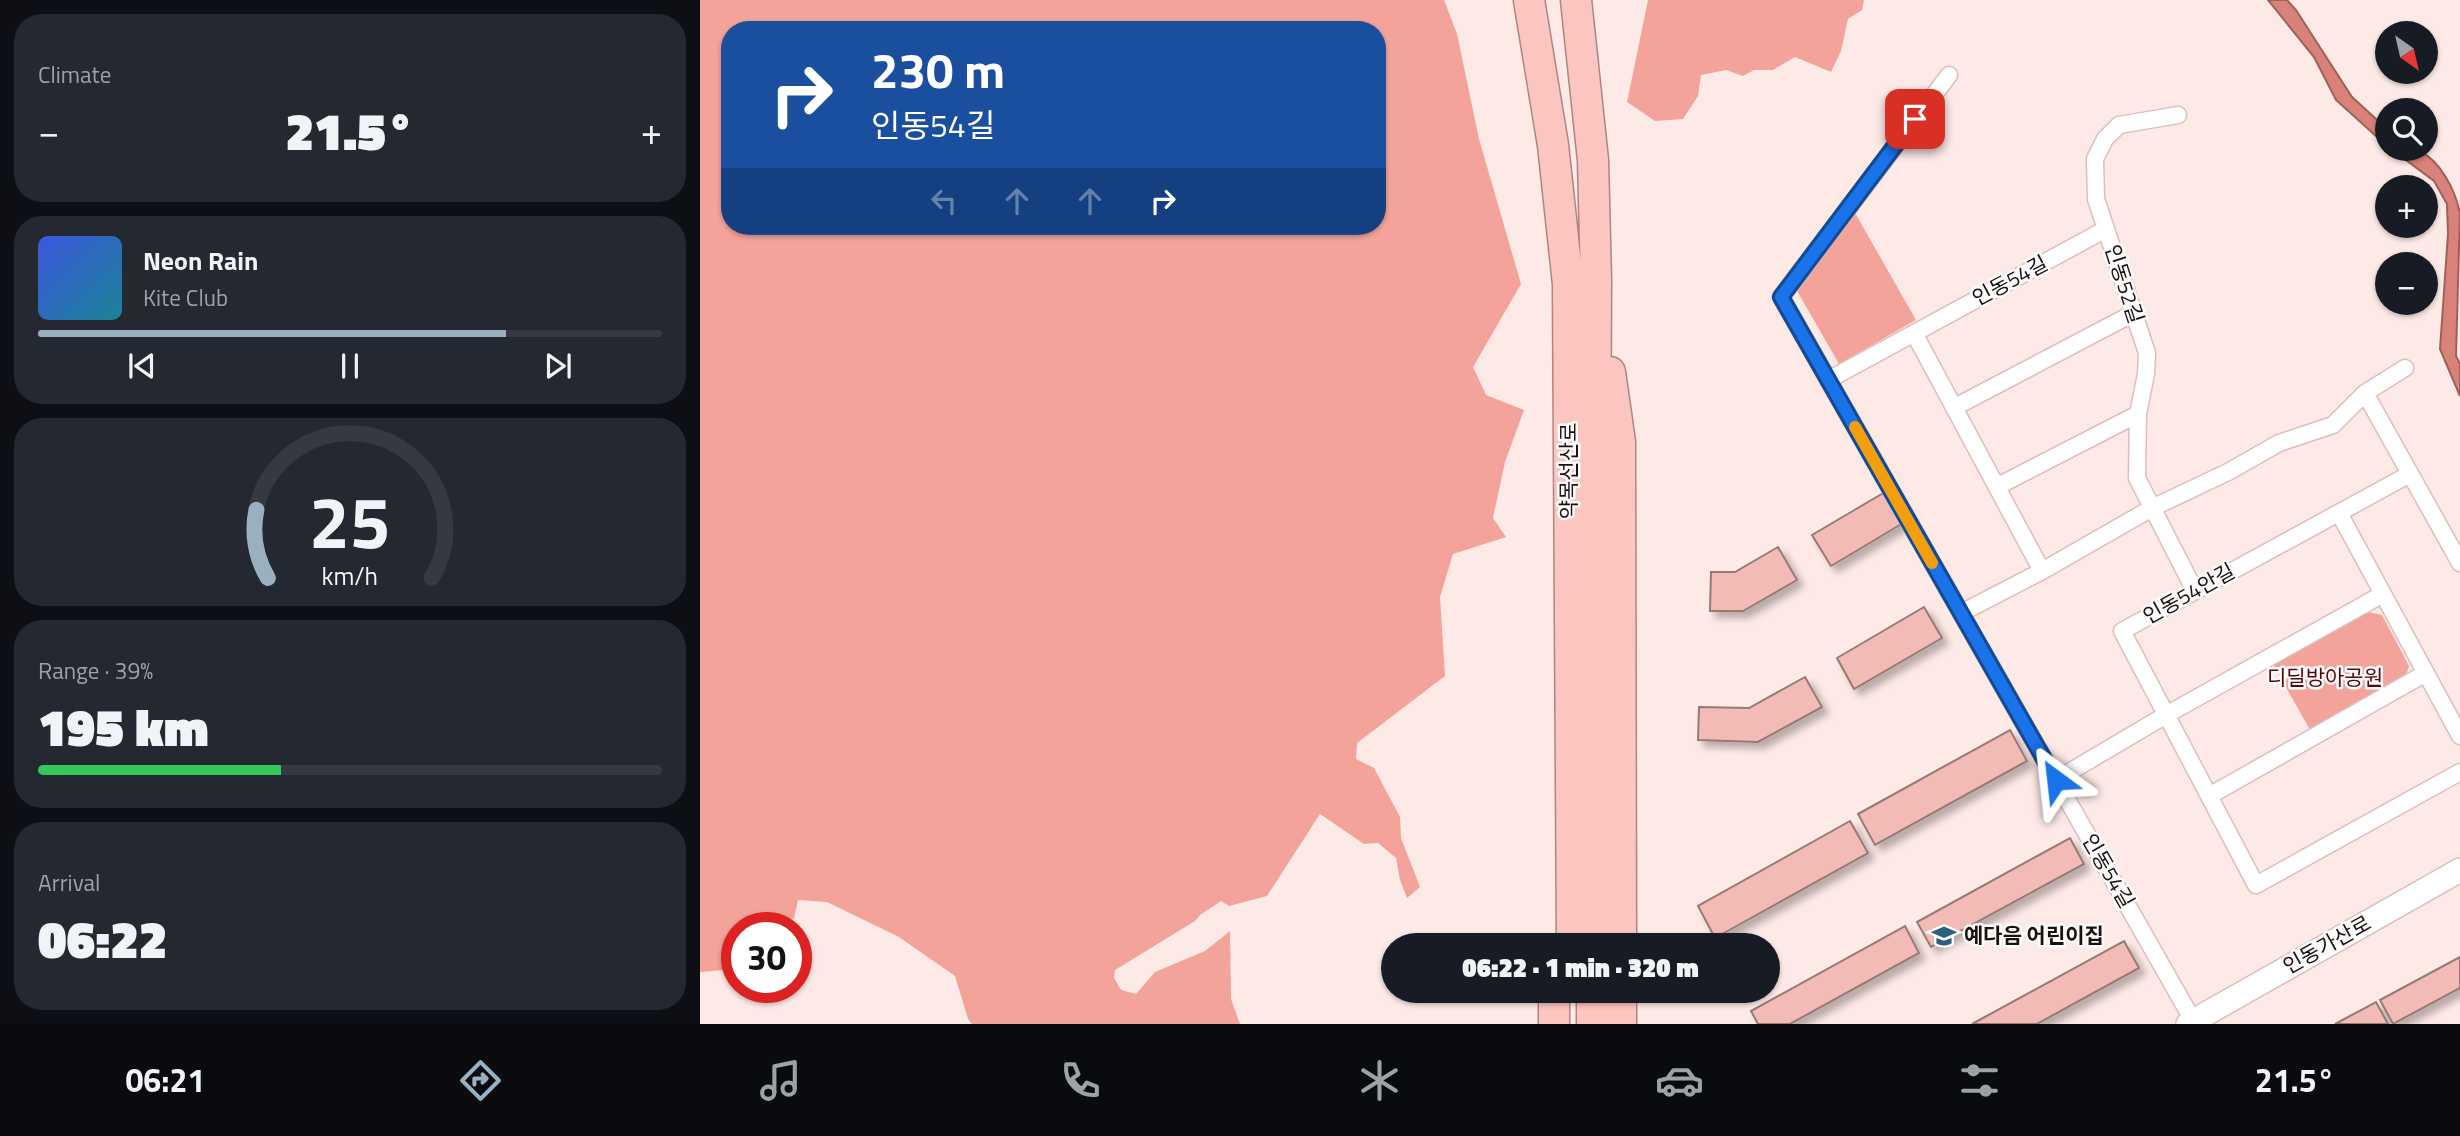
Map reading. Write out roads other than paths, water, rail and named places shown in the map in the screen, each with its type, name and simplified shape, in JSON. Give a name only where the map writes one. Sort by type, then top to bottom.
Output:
[{"type":"highway","name":"약목선산로","points":[[1529,0],[1553,145],[1582,282],[1593,933]]},
{"type":"highway","name":"약목선산로","points":[[1572,933],[1582,282],[1593,160],[1576,0]]},
{"type":"highway","points":[[1554,933],[1551,640],[1582,282]]},
{"type":"highway","points":[[1582,282],[1620,442],[1621,933]]},
{"type":"highway","points":[[1554,1003],[1554,1024]]},
{"type":"highway","points":[[1572,1003],[1572,1024]]},
{"type":"highway","points":[[1592,1003],[1592,1024]]},
{"type":"highway","points":[[1621,1003],[1621,1024]]},
{"type":"main road","name":"인동가산로","points":[[2192,1023],[2460,870]]},
{"type":"street","name":"인동54길","points":[[1949,75],[1781,297],[2192,1023]]},
{"type":"street","name":"인동52길","points":[[2152,508],[2137,478],[2138,414],[2147,353],[2096,199],[2095,159],[2105,139],[2119,125],[2178,115]]},
{"type":"street","name":"인동54길","points":[[1828,380],[2106,229]]},
{"type":"street","points":[[1955,407],[2134,313]]},
{"type":"street","points":[[1914,333],[2042,571]]},
{"type":"street","points":[[1961,613],[2042,571],[2152,508],[2228,472],[2279,443],[2333,425],[2365,393],[2405,368]]},
{"type":"street","points":[[2365,393],[2460,563]]},
{"type":"street","points":[[1998,486],[2138,414]]},
{"type":"street","name":"인동54안길","points":[[2410,474],[2122,631],[2256,885],[2460,772]]},
{"type":"street","points":[[2152,508],[2195,591]]},
{"type":"street","points":[[2339,513],[2460,736]]},
{"type":"street","points":[[2056,780],[2166,715],[2383,594]]},
{"type":"street","points":[[2209,796],[2426,673]]},
{"type":"place","name":"예다음 어린이집","points":[[1944,936]]},
{"type":"park label","name":"디딜방아공원","points":[[2325,678]]}]
